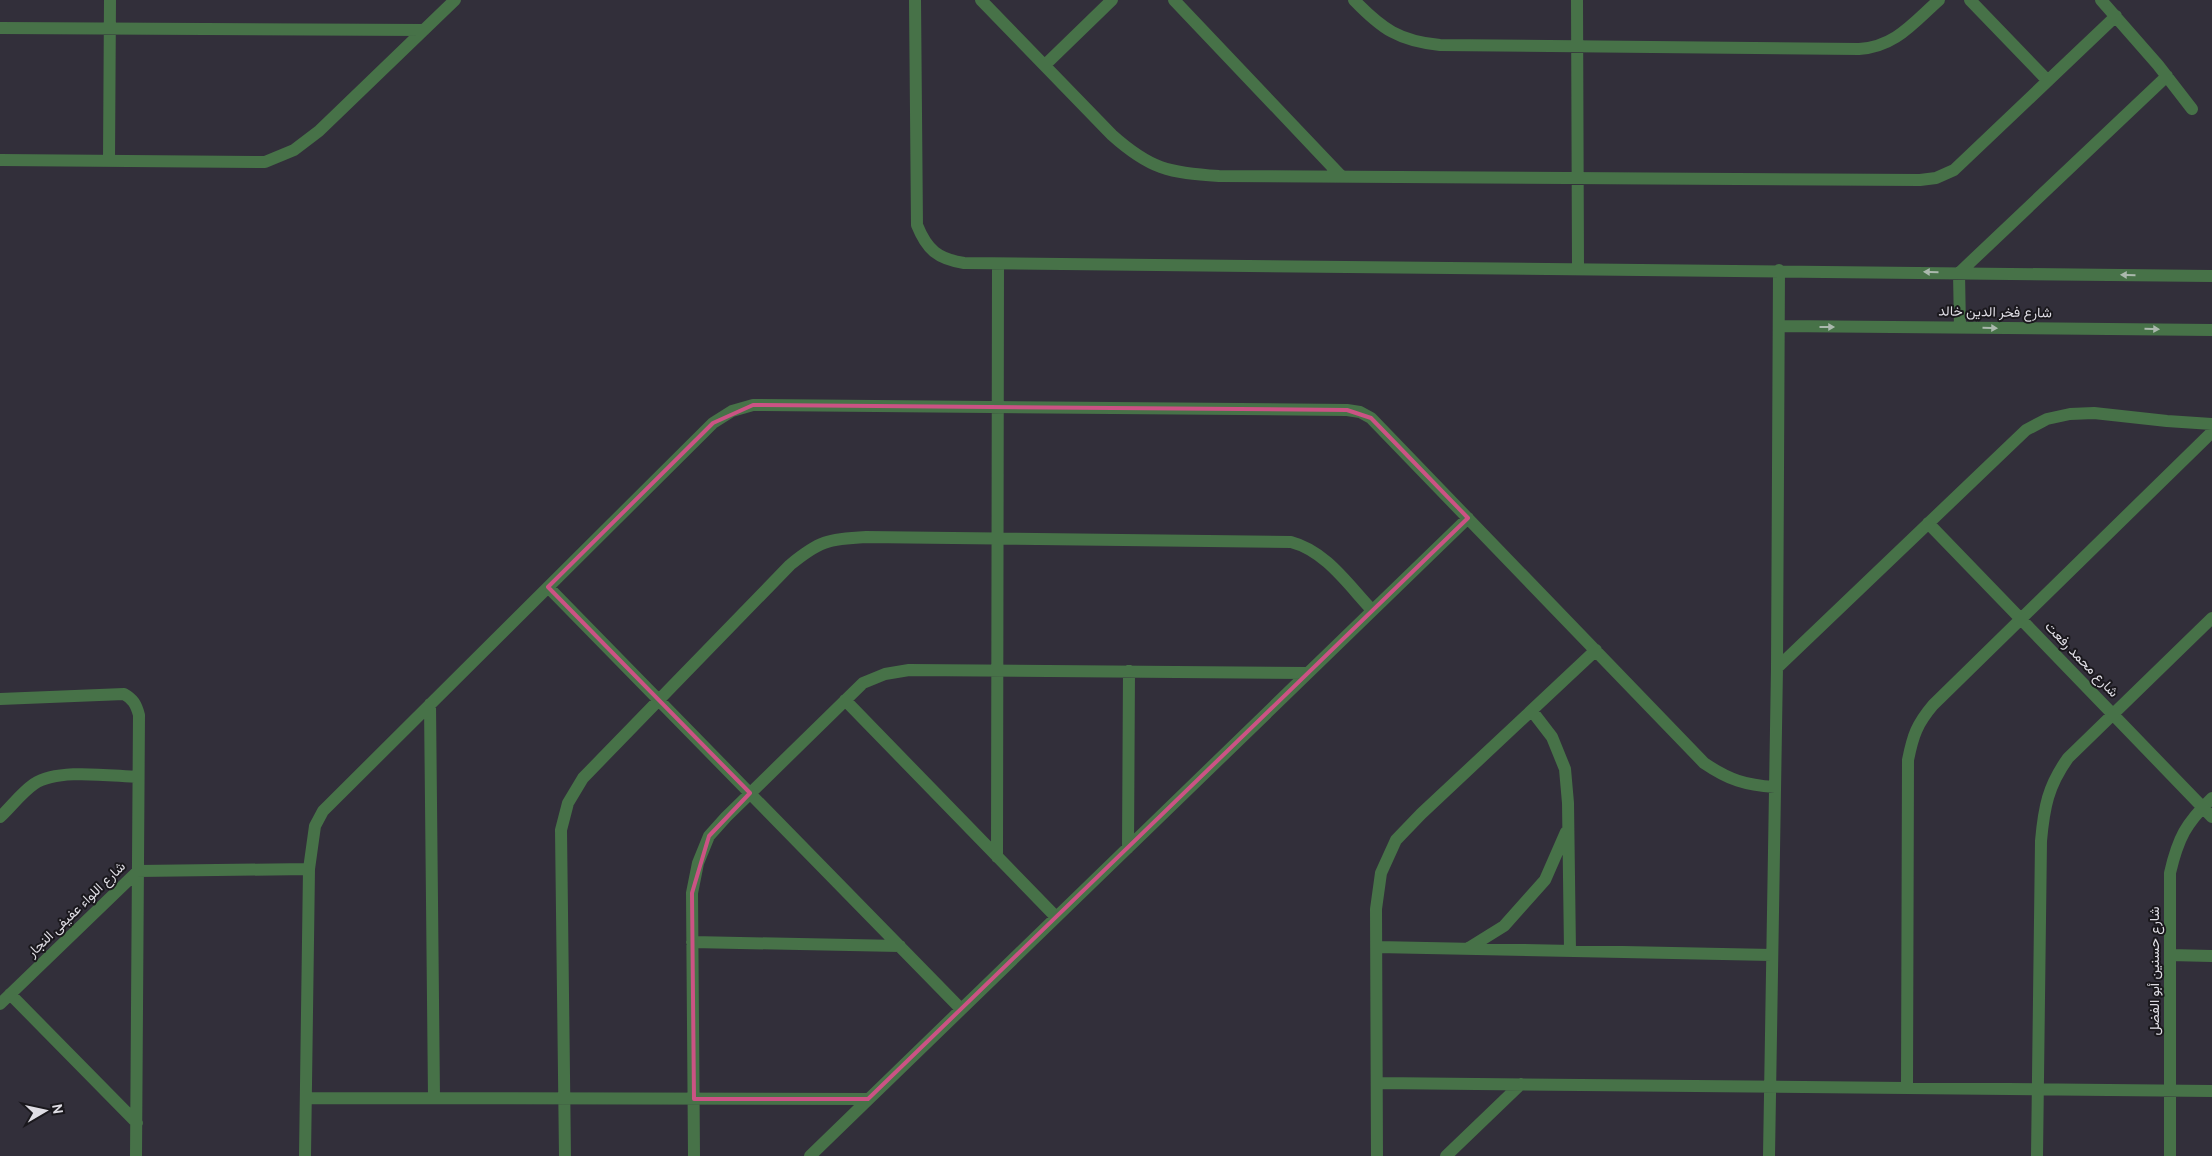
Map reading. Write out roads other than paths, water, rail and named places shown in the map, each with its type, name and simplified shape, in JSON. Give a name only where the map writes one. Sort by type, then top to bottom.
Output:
[{"type":"street","points":[[109,160],[110,0]]},
{"type":"street","points":[[0,160],[266,162],[294,150],[319,131],[454,0]]},
{"type":"street","points":[[915,0],[917,225],[923,240],[934,252],[948,260],[964,264],[1578,268],[2212,276]]},
{"type":"street","points":[[981,0],[1134,155],[1160,168],[1189,174],[1219,176],[1920,180],[1936,178],[1954,170],[2116,16]]},
{"type":"street","points":[[1044,65],[1112,0]]},
{"type":"street","points":[[1174,0],[1342,177]]},
{"type":"street","points":[[1354,0],[1376,23],[1396,35],[1417,42],[1440,45],[1874,48],[1887,44],[1898,36],[1939,0]]},
{"type":"street","points":[[1577,0],[1578,268]]},
{"type":"street","points":[[1970,0],[2048,81]]},
{"type":"street","points":[[2101,0],[2167,76],[2192,109]]},
{"type":"street","points":[[0,28],[424,30]]},
{"type":"street","points":[[1960,328],[1959,273],[2167,76]]},
{"type":"street","points":[[997,857],[998,264]]},
{"type":"street","points":[[1769,1156],[1777,668],[1779,270]]},
{"type":"street","name":"شارع فخر الدين خالد","points":[[1779,326],[2212,330]]},
{"type":"street","points":[[305,1156],[309,869],[315,826],[323,811],[713,423],[732,411],[753,405],[1347,410],[1360,412],[1371,418],[1704,763],[1725,777],[1750,785],[1775,787]]},
{"type":"street","points":[[1777,668],[2026,430],[2047,419],[2070,414],[2094,414],[2212,424]]},
{"type":"street","points":[[1907,1087],[1908,760],[1912,739],[1919,723],[1933,705],[2212,432]]},
{"type":"street","points":[[810,1156],[1468,518]]},
{"type":"street","name":"شارع محمد رفعت","points":[[1928,523],[2113,714],[2207,803],[2212,817]]},
{"type":"street","points":[[565,1156],[561,830],[568,803],[583,778],[790,565],[811,548],[835,539],[866,537],[1291,542],[1304,545],[1316,552],[1372,610]]},
{"type":"street","points":[[548,587],[961,1009]]},
{"type":"street","points":[[2037,1156],[2041,841],[2047,794],[2056,774],[2068,758],[2212,618]]},
{"type":"street","points":[[1377,1156],[1376,909],[1381,873],[1396,840],[1596,650]]},
{"type":"street","points":[[694,1156],[692,893],[698,864],[709,836],[750,793],[863,683],[885,674],[909,670],[1308,673]]},
{"type":"street","points":[[1128,848],[1129,671]]},
{"type":"street","points":[[0,699],[124,694],[133,699],[139,715],[136,1156]]},
{"type":"street","points":[[845,700],[1056,917]]},
{"type":"street","points":[[430,704],[434,1098]]},
{"type":"street","points":[[1532,711],[1552,738],[1565,769],[1570,951]]},
{"type":"street","points":[[0,817],[33,784],[48,777],[64,775],[138,777]]},
{"type":"street","name":"شارع حسنين أبو الفضل","points":[[2170,1156],[2170,873],[2176,847],[2188,823],[2207,803]]},
{"type":"street","points":[[1467,949],[1504,926],[1545,880],[1568,828]]},
{"type":"street","name":"شارع اللواء عفيفى النجار","points":[[0,1004],[138,871],[309,869]]},
{"type":"street","points":[[692,942],[900,946]]},
{"type":"street","points":[[1377,947],[1772,954]]},
{"type":"street","points":[[2170,956],[2212,956]]},
{"type":"street","points":[[10,994],[137,1123]]},
{"type":"street","points":[[1377,1083],[1770,1085],[2212,1091]]},
{"type":"street","points":[[1446,1156],[1521,1084]]},
{"type":"street","points":[[306,1098],[868,1099]]}]
